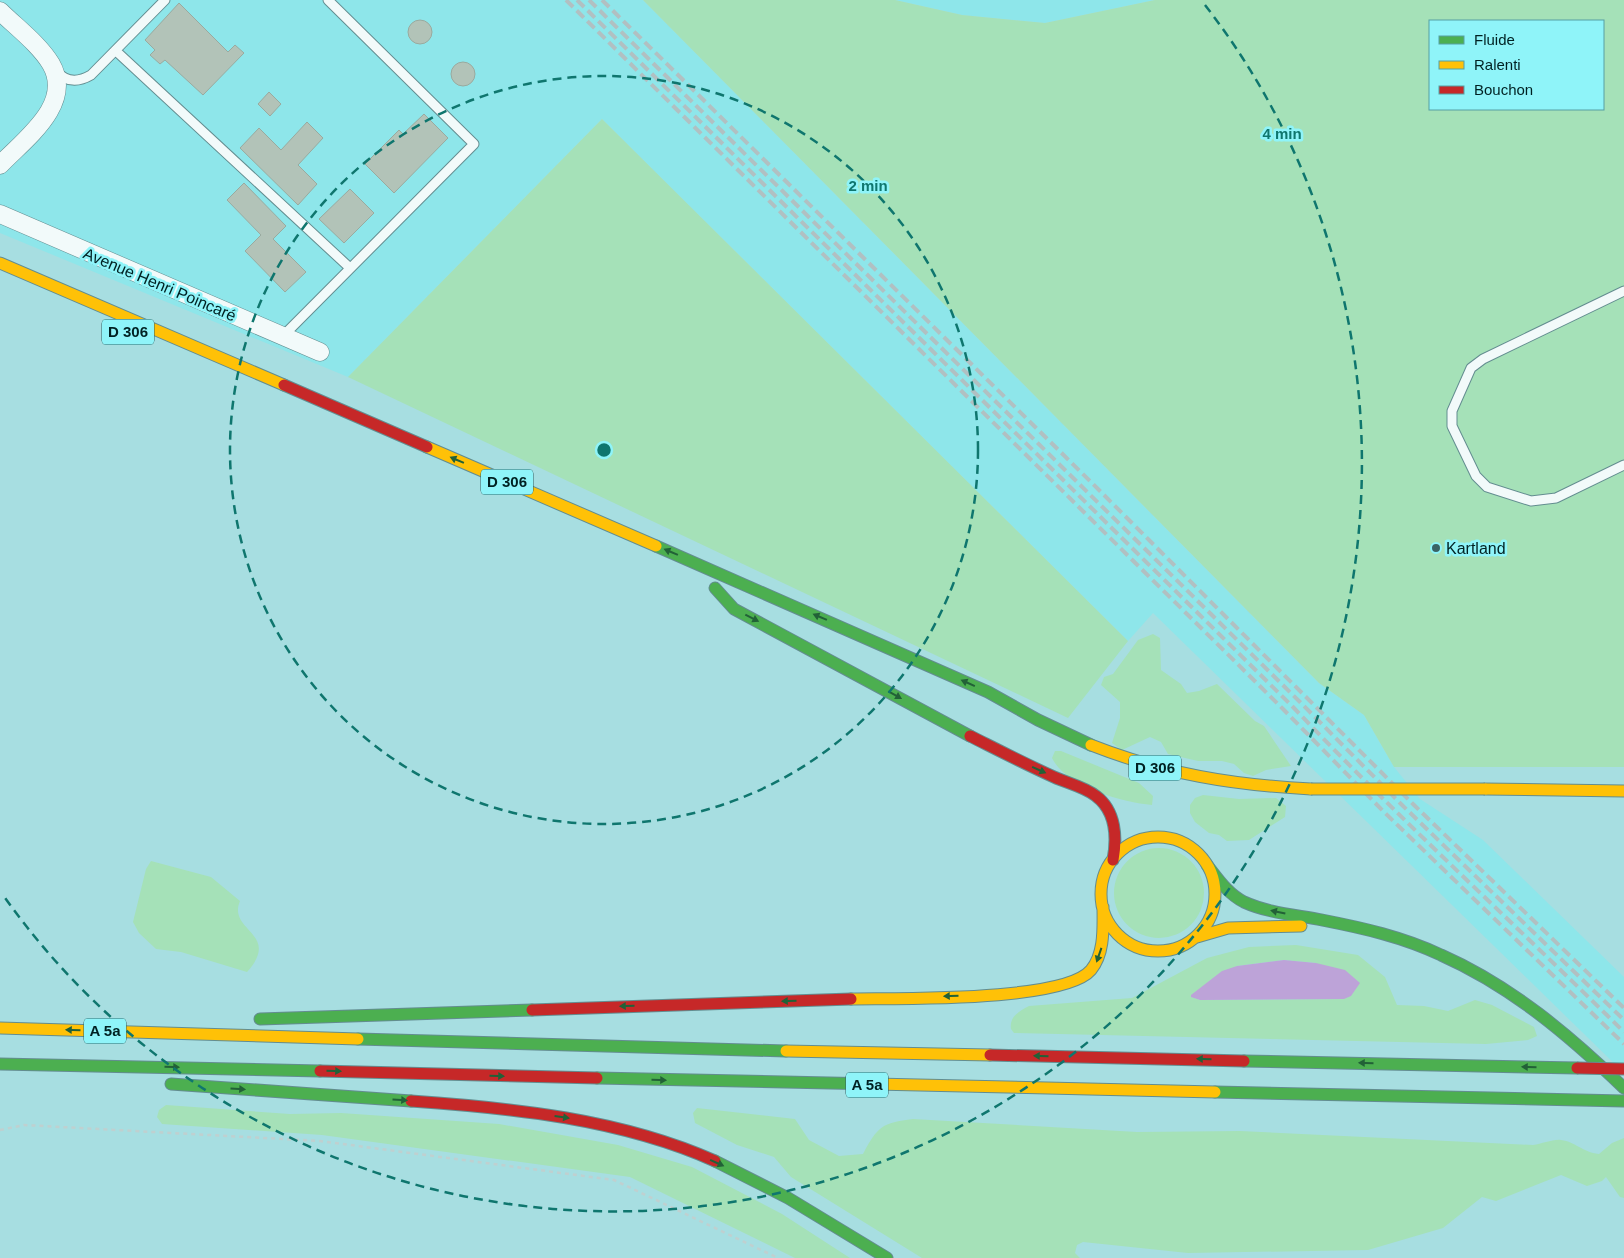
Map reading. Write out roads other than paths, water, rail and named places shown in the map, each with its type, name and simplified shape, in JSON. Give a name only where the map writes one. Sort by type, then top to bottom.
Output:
[{"type":"main road","name":"D 306","points":[[0,263],[835,623],[988,692],[1011,706],[1114,754],[1156,768],[1226,782],[1311,789],[1624,791]]},
{"type":"main road","points":[[742,600],[710,586],[734,609],[1010,757],[1096,796],[1104,805],[1115,827],[1117,841],[1113,860]]},
{"type":"main road","name":"D 306","points":[[860,649],[984,700],[1011,706]]},
{"type":"main road","points":[[252,1020],[1012,993],[1060,987],[1080,980],[1093,970],[1102,947],[1104,932],[1104,875],[1113,860],[1126,846],[1145,838],[1164,836],[1198,853],[1225,887],[1238,898],[1257,907],[1410,941],[1455,961],[1496,983],[1554,1024],[1582,1047],[1624,1088]]},
{"type":"main road","points":[[1196,937],[1209,922],[1215,904],[1216,884],[1207,865]]},
{"type":"main road","points":[[1103,907],[1109,923],[1120,937],[1136,947],[1156,951],[1176,949],[1196,937],[1228,928],[1343,925]]},
{"type":"main road","points":[[209,1035],[234,1024]]},
{"type":"main road","name":"A 5a","points":[[0,1028],[632,1047],[1624,1069]]},
{"type":"main road","name":"A 5a","points":[[0,1064],[123,1068],[161,1066],[631,1079],[1624,1101]]},
{"type":"main road","points":[[123,1068],[152,1081],[487,1106],[575,1119],[620,1129],[686,1149],[746,1176],[806,1208],[887,1258]]},
{"type":"street","points":[[0,11],[50,63],[56,77],[57,92],[51,107],[41,122],[0,164]]},
{"type":"street","name":"Avenue Henri Poincaré","points":[[0,214],[320,352]]},
{"type":"lane","points":[[50,63],[60,76],[70,81],[83,80],[91,75],[116,51],[165,0]]},
{"type":"lane","points":[[284,336],[474,144],[328,0]]},
{"type":"lane","points":[[116,51],[350,268]]},
{"type":"lane","points":[[1624,291],[1483,359],[1471,368],[1452,411],[1452,426],[1476,476],[1487,487],[1531,501],[1556,498],[1624,464]]},
{"type":"railway","points":[[566,0],[1282,708],[1384,812],[1624,1044]]},
{"type":"railway","points":[[577,0],[1293,707],[1374,790],[1624,1032]]},
{"type":"railway","points":[[589,0],[1401,804],[1624,1020]]},
{"type":"railway","points":[[602,0],[1093,484],[1414,805],[1624,1008]]},
{"type":"place","name":"Kartland","points":[[1436,548]]}]
